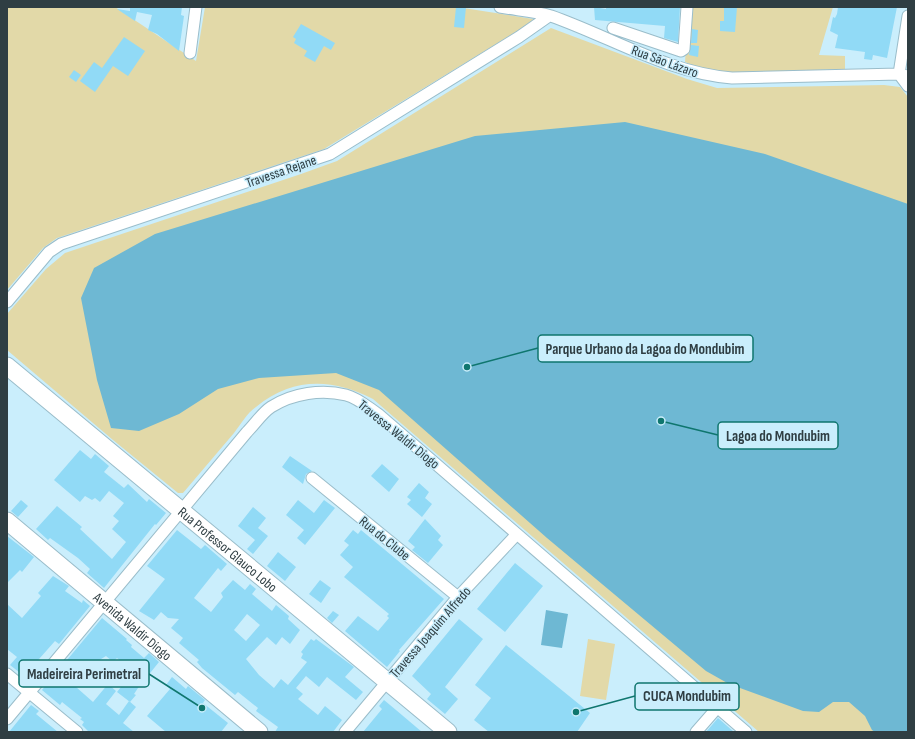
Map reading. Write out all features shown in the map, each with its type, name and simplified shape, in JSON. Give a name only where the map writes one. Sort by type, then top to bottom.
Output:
[{"type":"main road","name":"Rua Professor Glauco Lobo","points":[[7,366],[448,732]]},
{"type":"main road","name":"Avenida Waldir Diogo","points":[[7,521],[204,688],[259,732]]},
{"type":"street","points":[[190,53],[196,7]]},
{"type":"street","name":"Rua São Lázaro","points":[[500,7],[551,11],[683,70],[708,76],[732,78],[903,75]]},
{"type":"street","points":[[613,28],[681,51],[684,49],[687,7]]},
{"type":"street","name":"Travessa Rejane","points":[[7,302],[49,252],[61,244],[330,154],[519,37],[551,11]]},
{"type":"street","points":[[908,16],[903,75],[908,86]]},
{"type":"street","name":"Travessa Waldir Diogo","points":[[7,719],[222,460],[270,408],[298,395],[315,392],[347,395],[361,402],[378,414],[746,732]]},
{"type":"street","name":"Rua do Clube","points":[[312,478],[458,597]]},
{"type":"street","name":"Travessa Joaquim Alfredo","points":[[345,732],[458,597],[517,534]]},
{"type":"street","points":[[7,674],[77,732]]},
{"type":"street","points":[[696,732],[717,708]]},
{"type":"shaded area","points":[[7,7],[115,7],[196,61],[205,7],[457,7],[533,19],[532,22],[324,149],[57,238],[43,248],[7,290]]},
{"type":"shaded area","points":[[689,7],[833,7],[819,55],[845,56],[845,69],[723,73],[706,71],[685,62]]},
{"type":"shaded area","points":[[551,28],[687,79],[717,88],[884,85],[900,87],[908,97],[908,732],[759,732],[373,399],[358,392],[328,384],[313,384],[284,390],[270,397],[250,412],[183,493],[178,493],[7,350],[7,314],[46,269],[65,253],[337,161]]},
{"type":"shaded area","points":[[588,639],[615,644],[606,700],[580,696]]},
{"type":"water","points":[[625,122],[765,154],[908,204],[908,732],[875,732],[872,730],[865,716],[849,702],[833,702],[819,712],[803,711],[729,684],[706,671],[547,538],[379,390],[336,373],[259,378],[218,389],[179,414],[139,431],[111,428],[97,380],[81,298],[94,268],[155,234],[475,136]]},
{"type":"water","points":[[546,610],[568,614],[562,648],[541,645]]},
{"type":"building","points":[[130,7],[182,7],[181,15],[184,16],[179,51],[157,34],[148,30],[152,15],[137,12],[135,21],[117,9],[130,11]]},
{"type":"building","points":[[456,7],[466,7],[464,28],[454,27]]},
{"type":"building","points":[[594,7],[606,9],[606,7],[680,7],[678,42],[664,38],[665,26],[595,20]]},
{"type":"building","points":[[724,7],[737,7],[735,32],[720,31],[720,21],[724,21]]},
{"type":"building","points":[[838,7],[897,7],[887,58],[873,55],[872,60],[864,59],[865,52],[835,48],[838,35],[830,31],[833,17],[835,18],[837,14]]},
{"type":"building","points":[[301,24],[335,43],[331,50],[324,46],[315,62],[304,56],[307,51],[294,43],[296,39],[293,37]]},
{"type":"building","points":[[692,29],[698,30],[697,43],[691,43]]},
{"type":"building","points":[[124,37],[145,51],[128,76],[113,66],[95,92],[80,81],[94,62],[102,68]]},
{"type":"building","points":[[691,45],[699,46],[698,57],[689,55]]},
{"type":"building","points":[[74,70],[81,75],[76,82],[69,77]]},
{"type":"building","points":[[80,450],[91,459],[95,454],[109,466],[104,472],[124,488],[128,484],[147,502],[149,499],[166,513],[156,525],[155,524],[104,588],[87,573],[90,569],[78,558],[50,538],[48,540],[36,529],[57,506],[82,527],[80,529],[112,559],[126,542],[112,529],[119,521],[113,516],[124,503],[109,491],[100,502],[95,498],[92,500],[85,496],[80,502],[54,480]]},
{"type":"building","points":[[290,456],[312,471],[306,474],[303,484],[282,467]]},
{"type":"building","points":[[382,464],[399,479],[389,492],[371,476]]},
{"type":"building","points":[[419,483],[429,492],[425,498],[432,504],[422,517],[407,504],[411,500],[407,497]]},
{"type":"building","points":[[21,500],[28,506],[18,517],[11,511]]},
{"type":"building","points":[[298,500],[314,513],[324,500],[335,508],[305,545],[297,538],[304,530],[286,515]]},
{"type":"building","points":[[253,507],[266,518],[258,528],[268,536],[253,554],[247,549],[255,540],[238,526]]},
{"type":"building","points":[[425,519],[441,536],[438,540],[443,545],[428,563],[412,550],[415,547],[408,541]]},
{"type":"building","points":[[177,530],[201,549],[205,545],[227,564],[221,571],[218,568],[194,598],[211,612],[223,597],[221,593],[233,580],[245,590],[250,584],[256,589],[252,594],[272,611],[276,605],[289,616],[288,619],[300,630],[290,644],[282,637],[276,645],[267,637],[246,659],[259,675],[274,688],[281,679],[288,685],[307,662],[301,658],[303,654],[301,652],[311,639],[314,641],[316,639],[354,667],[345,677],[363,692],[356,700],[327,677],[319,687],[306,676],[296,688],[303,694],[298,699],[318,715],[325,706],[342,720],[333,732],[275,732],[278,727],[256,711],[258,708],[238,692],[235,695],[202,668],[197,662],[199,660],[179,643],[183,638],[171,628],[179,619],[168,618],[161,612],[154,620],[139,611],[165,579],[147,566]],"holes":[[[247,614],[260,625],[246,641],[234,630]]]},
{"type":"building","points":[[353,530],[358,534],[361,530],[444,599],[399,650],[400,651],[387,667],[345,631],[358,616],[378,631],[389,618],[387,616],[389,614],[344,577],[353,567],[340,555],[349,545],[344,541]]},
{"type":"building","points":[[7,536],[34,557],[22,572],[20,570],[7,583]]},
{"type":"building","points":[[278,552],[296,567],[285,581],[267,566]]},
{"type":"building","points":[[515,563],[543,586],[505,632],[477,609]]},
{"type":"building","points":[[53,576],[69,586],[65,591],[82,603],[83,600],[90,606],[59,644],[55,641],[24,676],[10,665],[17,657],[7,649],[7,604],[22,618],[41,596],[38,593]]},
{"type":"building","points":[[320,580],[331,588],[321,603],[309,594]]},
{"type":"building","points":[[333,611],[339,615],[332,623],[327,618]]},
{"type":"building","points":[[102,618],[127,639],[126,640],[132,645],[131,647],[144,658],[149,653],[159,662],[138,688],[134,694],[136,695],[130,702],[136,707],[123,723],[134,732],[89,732],[82,725],[84,722],[80,719],[82,718],[62,702],[60,705],[42,690]],"holes":[[[106,656],[113,662],[117,658],[133,672],[117,692],[129,701],[119,715],[106,704],[116,691],[108,684],[93,702],[76,687],[91,670],[88,667]]]},
{"type":"building","points":[[459,619],[483,639],[445,687],[458,699],[445,714],[427,699],[431,694],[412,676]]},
{"type":"building","points":[[506,645],[590,713],[577,732],[489,732],[474,720],[491,698],[475,685]]},
{"type":"building","points":[[172,677],[186,689],[188,686],[205,700],[203,703],[228,723],[221,732],[166,732],[147,716],[170,689],[166,685]]},
{"type":"building","points":[[384,700],[422,732],[363,732],[382,709],[379,706]]},
{"type":"building","points":[[31,705],[39,711],[36,714],[58,732],[9,732]]},
{"type":"building","points":[[718,718],[734,732],[706,732]]},
{"type":"place","name":"Parque Urbano da Lagoa do Mondubim","points":[[467,367]]},
{"type":"place","name":"Lagoa do Mondubim","points":[[661,421]]},
{"type":"place","name":"Madeireira Perimetral","points":[[202,708]]},
{"type":"place","name":"CUCA Mondubim","points":[[576,712]]}]
